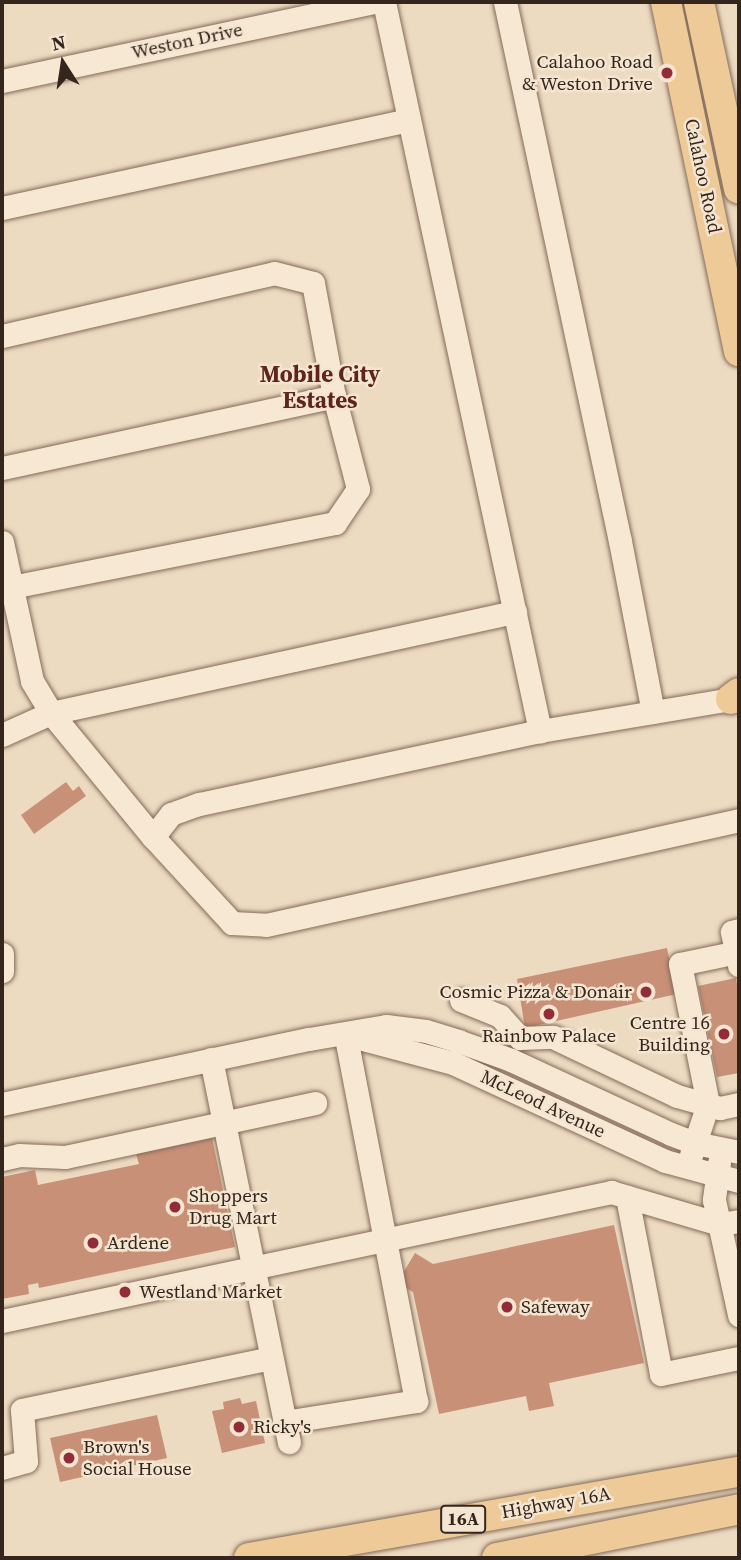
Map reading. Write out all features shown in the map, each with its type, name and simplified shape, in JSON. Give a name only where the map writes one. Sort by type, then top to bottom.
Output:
[{"type":"main road","name":"Calahoo Road","points":[[666,2],[737,332]]},
{"type":"main road","name":"Calahoo Road","points":[[699,2],[739,189]]},
{"type":"main road","name":"Highway 16A","points":[[249,1558],[739,1472]]},
{"type":"main road","name":"Highway 16A","points":[[498,1558],[739,1509]]},
{"type":"street","name":"Weston Drive","points":[[2,81],[373,2]]},
{"type":"street","points":[[383,2],[540,731]]},
{"type":"street","points":[[505,2],[620,541],[653,712]]},
{"type":"street","points":[[2,208],[409,120]]},
{"type":"street","points":[[2,336],[274,274],[313,283],[334,396],[358,489],[335,523],[11,587]]},
{"type":"street","points":[[2,468],[334,396]]},
{"type":"street","points":[[2,542],[32,681],[51,713],[153,837],[232,923],[267,925],[739,820]]},
{"type":"street","points":[[2,735],[51,713],[515,612]]},
{"type":"street","points":[[153,837],[171,814],[199,804],[540,731],[735,696]]},
{"type":"street","points":[[685,1168],[708,1104],[680,964],[731,960],[732,932],[739,930]]},
{"type":"street","points":[[2,954],[2,971]]},
{"type":"street","points":[[461,1000],[500,1016],[520,1038],[552,1037],[677,1096],[720,1108],[739,1104]]},
{"type":"street","name":"McLeod Avenue","points":[[2,1104],[211,1059],[386,1026],[426,1031],[511,1060],[695,1143],[731,1151]]},
{"type":"street","points":[[211,1059],[286,1432],[416,1401],[345,1034]]},
{"type":"street","name":"McLeod Avenue","points":[[345,1034],[453,1063],[685,1168],[728,1179]]},
{"type":"street","points":[[501,1084],[520,1038]]},
{"type":"street","points":[[2,1159],[19,1156],[65,1157],[315,1103]]},
{"type":"street","points":[[731,1151],[728,1179],[715,1200],[729,1223],[739,1310]]},
{"type":"street","points":[[2,1321],[611,1192],[729,1223]]},
{"type":"street","points":[[627,1197],[661,1374],[739,1358]]},
{"type":"street","points":[[2,1468],[26,1461],[22,1410],[271,1358]]},
{"type":"building","points":[[66,782],[73,791],[79,786],[86,796],[34,834],[21,815]]},
{"type":"building","points":[[667,948],[677,994],[525,1028],[517,979]]},
{"type":"building","name":"Centre 16 Building","points":[[736,978],[739,996],[739,1073],[717,1077],[698,986]]},
{"type":"building","points":[[212,1138],[235,1247],[39,1288],[38,1283],[28,1285],[29,1294],[2,1299],[2,1177],[35,1170],[38,1185],[139,1164],[136,1154]]},
{"type":"building","points":[[614,1225],[644,1363],[549,1383],[554,1406],[529,1411],[526,1396],[439,1414],[413,1292],[397,1283],[415,1253],[433,1264]]},
{"type":"building","name":"Ricky's","points":[[240,1398],[242,1404],[256,1401],[265,1443],[222,1453],[212,1411],[224,1409],[223,1402]]},
{"type":"building","points":[[157,1415],[167,1458],[60,1482],[50,1438]]},
{"type":"place","name":"Calahoo Road & Weston Drive","points":[[667,73]]},
{"type":"place","name":"Cosmic Pizza & Donair","points":[[646,992]]},
{"type":"place","name":"Rainbow Palace","points":[[549,1014]]},
{"type":"place","name":"Centre 16 Building","points":[[724,1034]]},
{"type":"place","name":"Shoppers Drug Mart","points":[[175,1207]]},
{"type":"place","name":"Ardene","points":[[93,1243]]},
{"type":"place","name":"Westland Market","points":[[125,1292]]},
{"type":"place","name":"Safeway","points":[[507,1307]]},
{"type":"place","name":"Ricky's","points":[[239,1427]]},
{"type":"place","name":"Brown's Social House","points":[[69,1458]]},
{"type":"district","name":"Mobile City Estates","points":[[320,387]]}]
